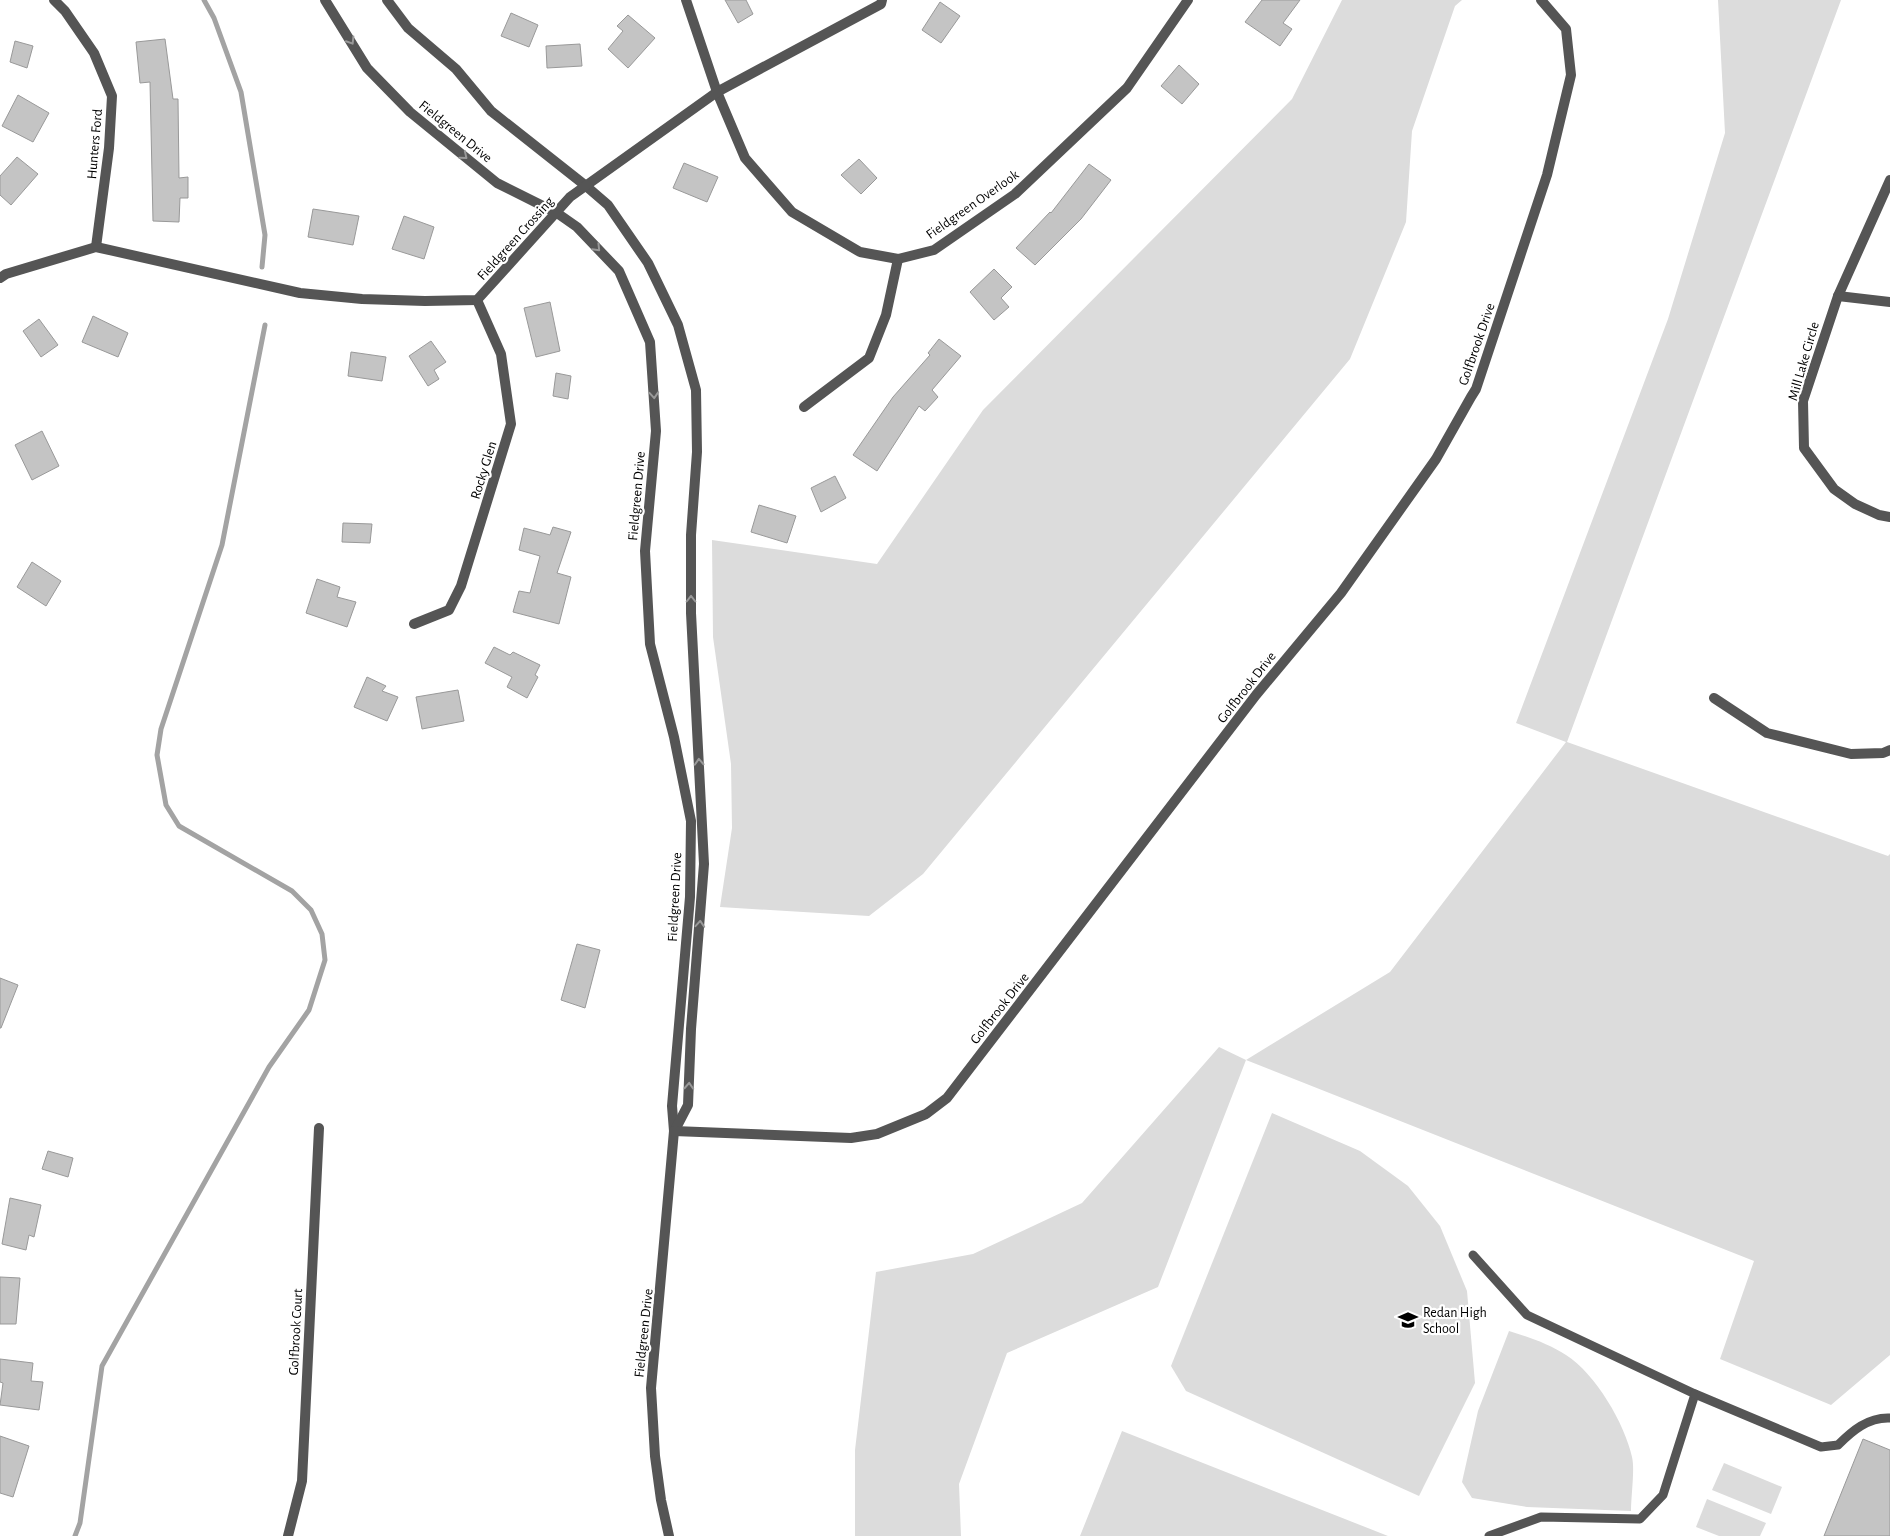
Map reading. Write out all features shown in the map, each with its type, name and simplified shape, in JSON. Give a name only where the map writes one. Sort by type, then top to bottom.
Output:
[{"type":"street","name":"Hunters Ford","points":[[54,0],[94,53],[112,96],[109,148],[96,247]]},
{"type":"street","name":"Fieldgreen Drive","points":[[325,0],[367,68],[410,112],[497,183],[557,213],[577,227],[619,272],[650,342],[656,431],[645,551],[650,644],[674,737],[691,821],[690,897],[672,1106],[674,1131],[651,1388],[660,1500],[669,1536]]},
{"type":"street","name":"Fieldgreen Drive","points":[[387,0],[408,28],[456,69],[491,111],[608,205],[648,263],[678,325],[696,390],[697,452],[691,535],[691,613],[704,864],[691,1029],[688,1105],[674,1131]]},
{"type":"street","name":"Fieldgreen Overlook","points":[[686,0],[717,92],[745,158],[792,212],[860,252],[898,259],[934,250],[1015,194],[1126,88],[1188,0]]},
{"type":"street","name":"Fieldgreen Crossing","points":[[0,278],[6,274],[96,247],[300,293],[371,300],[477,300],[570,198],[586,186],[717,92],[881,4],[882,0]]},
{"type":"street","name":"Golfbrook Drive","points":[[674,1131],[851,1138],[877,1134],[926,1114],[947,1098],[1256,695],[1340,593],[1436,459],[1476,389],[1547,175],[1571,75],[1566,28],[1541,0]]},
{"type":"street","name":"Mill Lake Circle","points":[[1890,180],[1838,296],[1803,402],[1804,448],[1834,489],[1856,504],[1879,515],[1890,517]]},
{"type":"street","points":[[804,406],[869,358],[886,316],[898,259]]},
{"type":"street","points":[[1838,296],[1890,302]]},
{"type":"street","name":"Rocky Glen","points":[[414,624],[449,610],[461,586],[511,424],[501,354],[477,300]]},
{"type":"street","points":[[1714,698],[1768,733],[1851,754],[1882,753],[1890,750]]},
{"type":"street","name":"Golfbrook Court","points":[[288,1536],[302,1481],[319,1128]]},
{"type":"lane","points":[[1474,1255],[1527,1315],[1695,1394],[1821,1446],[1838,1446],[1852,1431],[1869,1421],[1890,1418]]},
{"type":"lane","points":[[1489,1536],[1541,1517],[1640,1520],[1663,1495],[1695,1394]]},
{"type":"shaded area","points":[[1342,0],[1462,0],[1455,6],[1412,131],[1406,222],[1350,359],[923,874],[869,916],[720,907],[732,828],[731,764],[713,637],[712,540],[877,564],[983,410],[1292,99]]},
{"type":"shaded area","points":[[1718,0],[1841,0],[1567,742],[1888,856],[1890,854],[1890,1355],[1831,1405],[1720,1359],[1754,1261],[1246,1060],[1390,972],[1566,742],[1516,723],[1668,319],[1725,133]]},
{"type":"shaded area","points":[[1219,1047],[1246,1060],[1158,1287],[1007,1353],[959,1484],[961,1536],[855,1536],[855,1450],[876,1272],[973,1254],[1082,1203]]},
{"type":"shaded area","points":[[1272,1113],[1360,1151],[1408,1186],[1440,1226],[1467,1291],[1475,1383],[1419,1496],[1186,1391],[1171,1366]]},
{"type":"shaded area","points":[[1509,1331],[1539,1341],[1566,1355],[1577,1363],[1598,1386],[1616,1415],[1632,1457],[1631,1511],[1527,1507],[1472,1498],[1462,1482],[1478,1411]]},
{"type":"shaded area","points":[[1122,1431],[1388,1536],[1080,1536]]},
{"type":"shaded area","points":[[1724,1463],[1782,1487],[1771,1514],[1712,1490]]},
{"type":"shaded area","points":[[1707,1499],[1766,1523],[1760,1536],[1719,1536],[1696,1527]]},
{"type":"building","points":[[725,0],[746,0],[753,14],[738,23]]},
{"type":"building","points":[[1262,0],[1300,0],[1283,23],[1292,29],[1280,46],[1245,22]]},
{"type":"building","points":[[940,2],[960,16],[941,43],[922,30]]},
{"type":"building","points":[[511,13],[538,25],[529,47],[501,36]]},
{"type":"building","points":[[628,15],[655,38],[628,68],[608,49],[623,31],[617,26]]},
{"type":"building","points":[[165,39],[173,99],[178,99],[179,178],[188,177],[188,198],[180,198],[179,222],[153,221],[150,82],[140,83],[136,42]]},
{"type":"building","points":[[15,41],[33,46],[27,68],[10,62]]},
{"type":"building","points":[[580,44],[582,66],[547,68],[546,46]]},
{"type":"building","points":[[1179,65],[1199,84],[1182,104],[1161,86]]},
{"type":"building","points":[[18,95],[49,113],[33,142],[2,126]]},
{"type":"building","points":[[17,157],[38,174],[11,205],[0,195],[0,176]]},
{"type":"building","points":[[859,159],[877,178],[861,194],[841,175]]},
{"type":"building","points":[[684,163],[718,177],[707,202],[673,188]]},
{"type":"building","points":[[1089,164],[1111,180],[1081,219],[1035,265],[1016,248],[1051,213]]},
{"type":"building","points":[[313,209],[359,216],[353,245],[308,237]]},
{"type":"building","points":[[404,216],[434,227],[424,259],[392,249]]},
{"type":"building","points":[[994,269],[1012,287],[1001,298],[1009,307],[994,320],[970,292]]},
{"type":"building","points":[[550,302],[560,351],[536,357],[524,308]]},
{"type":"building","points":[[93,316],[128,333],[118,357],[82,342]]},
{"type":"building","points":[[39,319],[58,345],[41,357],[23,331]]},
{"type":"building","points":[[939,339],[961,356],[932,390],[938,397],[925,411],[919,406],[877,471],[853,455],[893,397],[930,355],[928,353]]},
{"type":"building","points":[[431,341],[446,362],[434,370],[439,379],[428,386],[409,356]]},
{"type":"building","points":[[351,352],[386,357],[382,381],[348,376]]},
{"type":"building","points":[[556,373],[571,376],[568,399],[553,396]]},
{"type":"building","points":[[42,431],[59,466],[32,480],[15,445]]},
{"type":"building","points":[[835,476],[846,498],[821,512],[811,488]]},
{"type":"building","points":[[759,505],[796,516],[787,543],[751,532]]},
{"type":"building","points":[[343,523],[372,524],[370,543],[342,542]]},
{"type":"building","points":[[553,527],[571,532],[557,573],[571,577],[559,624],[513,612],[519,591],[530,593],[540,556],[519,550],[524,528],[550,535]]},
{"type":"building","points":[[32,562],[61,581],[46,606],[17,587]]},
{"type":"building","points":[[317,579],[340,587],[337,597],[356,602],[347,627],[306,613]]},
{"type":"building","points":[[494,647],[510,655],[513,652],[540,665],[535,675],[538,677],[527,698],[507,687],[512,677],[485,663]]},
{"type":"building","points":[[367,677],[386,686],[382,691],[398,697],[387,721],[354,707]]},
{"type":"building","points":[[458,690],[464,721],[422,729],[416,697]]},
{"type":"building","points":[[577,944],[600,950],[585,1008],[561,1000]]},
{"type":"building","points":[[0,978],[18,985],[1,1028],[0,1028]]},
{"type":"building","points":[[48,1151],[73,1158],[68,1177],[42,1169]]},
{"type":"building","points":[[10,1198],[41,1205],[34,1237],[29,1235],[26,1250],[2,1244]]},
{"type":"building","points":[[0,1277],[20,1278],[16,1324],[0,1324]]},
{"type":"building","points":[[0,1359],[33,1363],[31,1381],[43,1382],[39,1410],[0,1405],[3,1383],[0,1382]]},
{"type":"building","points":[[0,1436],[29,1446],[13,1497],[0,1493]]},
{"type":"building","points":[[1863,1439],[1890,1450],[1890,1536],[1824,1536]]},
{"type":"waterway","points":[[204,0],[214,18],[241,92],[265,235],[262,267]]},
{"type":"waterway","points":[[75,1536],[80,1523],[102,1366],[269,1067],[309,1010],[325,960],[322,934],[311,910],[292,891],[179,826],[166,805],[157,755],[161,729],[222,545],[265,325]]},
{"type":"place","name":"Redan High School","points":[[1408,1320]]}]
